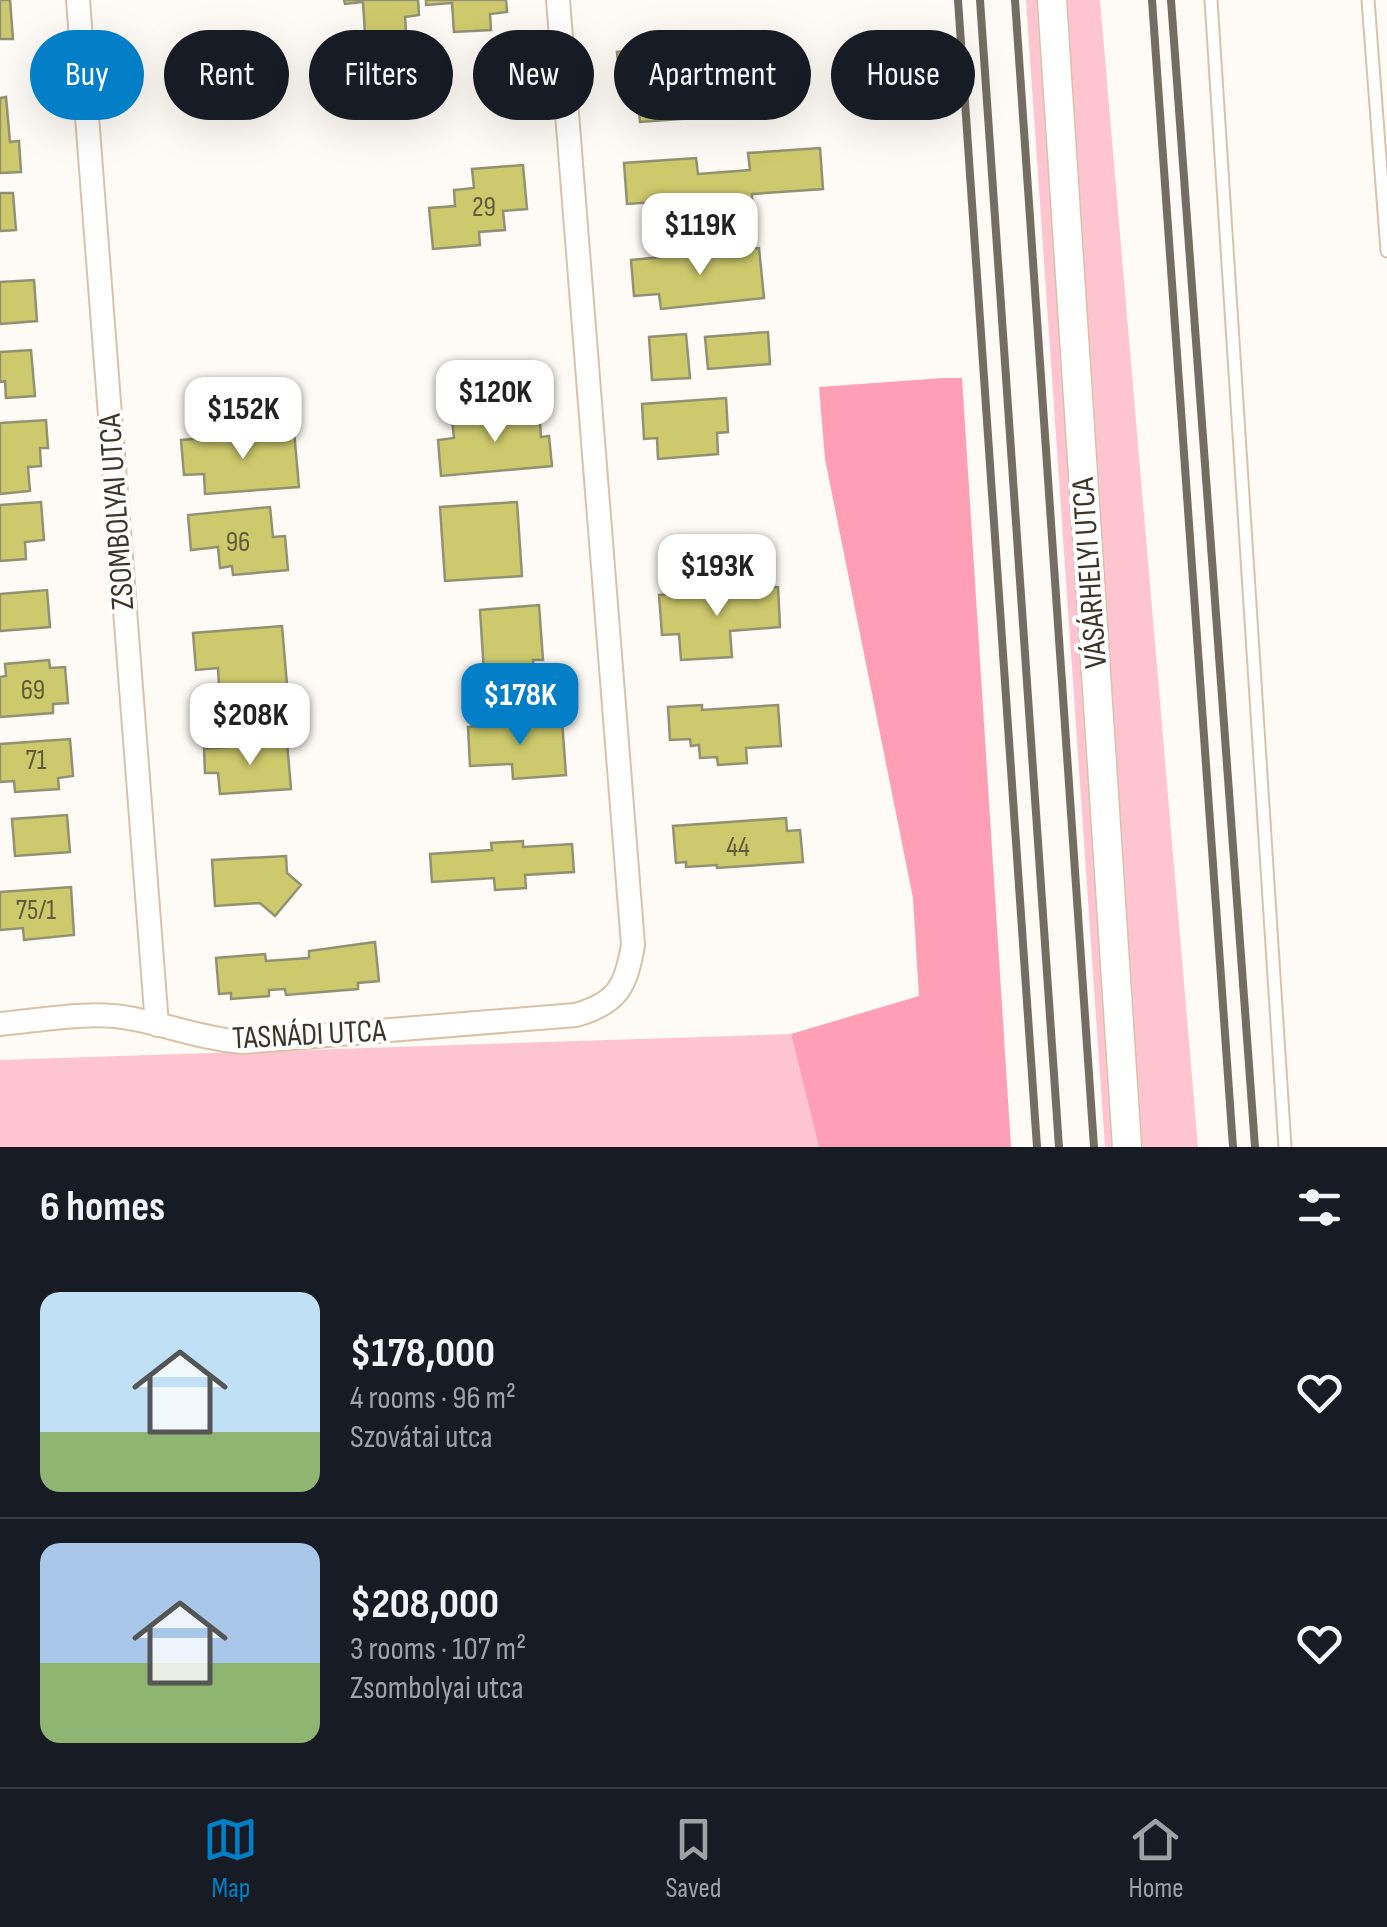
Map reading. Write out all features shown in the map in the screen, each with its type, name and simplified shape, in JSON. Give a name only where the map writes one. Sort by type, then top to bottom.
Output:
[{"type":"street","name":"ZSOMBOLYAI UTCA","points":[[78,0],[157,1025]]},
{"type":"street","name":"TASNÁDI UTCA","points":[[0,1024],[104,1016],[132,1018],[211,1040],[242,1042],[576,1016],[600,1008],[615,995],[629,970],[633,945],[558,0]]},
{"type":"street","name":"VÁSÁRHELYI UTCA","points":[[1052,0],[1127,1147]]},
{"type":"lane","points":[[1210,0],[1285,1147]]},
{"type":"lane","points":[[1368,0],[1387,251]]},
{"type":"shaded area","points":[[1026,0],[1100,0],[1198,1147],[1105,1147]]},
{"type":"shaded area","points":[[962,378],[1011,1147],[819,1147],[791,1034],[919,996],[913,898],[825,459],[819,387]]},
{"type":"shaded area","points":[[791,1034],[819,1147],[0,1147],[0,1060]]},
{"type":"building","points":[[0,0],[10,0],[13,39],[0,39]]},
{"type":"building","points":[[344,0],[418,0],[419,15],[405,17],[406,30],[365,30],[363,2],[345,4]]},
{"type":"building","points":[[426,0],[506,0],[507,12],[490,14],[491,30],[454,32],[452,3],[426,5]]},
{"type":"building","points":[[6,97],[10,142],[19,141],[21,172],[0,173],[0,98]]},
{"type":"building","points":[[820,148],[823,189],[752,194],[752,202],[700,207],[699,199],[627,204],[624,163],[696,158],[698,174],[750,170],[748,153]]},
{"type":"building","points":[[523,165],[527,209],[503,211],[505,230],[479,232],[480,245],[433,249],[429,208],[455,206],[454,190],[474,188],[472,169]]},
{"type":"building","points":[[0,193],[13,193],[16,230],[0,231]]},
{"type":"building","points":[[759,248],[764,298],[661,309],[659,294],[634,296],[631,260]]},
{"type":"building","points":[[34,280],[37,321],[0,324],[0,282]]},
{"type":"building","points":[[768,332],[770,364],[708,369],[705,337]]},
{"type":"building","points":[[686,334],[690,378],[652,380],[649,337]]},
{"type":"building","points":[[31,350],[35,396],[6,398],[5,381],[0,382],[0,352]]},
{"type":"building","points":[[726,398],[728,432],[717,433],[718,454],[658,459],[657,438],[644,439],[642,404]]},
{"type":"building","points":[[539,411],[541,437],[549,436],[552,466],[441,476],[438,440],[454,438],[452,419]]},
{"type":"building","points":[[46,420],[48,448],[40,448],[41,466],[28,467],[30,491],[0,494],[0,423]]},
{"type":"building","points":[[294,431],[299,487],[205,494],[204,474],[184,475],[181,440]]},
{"type":"building","points":[[41,502],[44,540],[25,542],[26,559],[0,561],[0,505]]},
{"type":"building","points":[[517,502],[522,576],[445,581],[440,507]]},
{"type":"building","points":[[270,507],[273,537],[285,536],[288,570],[233,575],[232,566],[220,568],[218,547],[191,550],[188,515]]},
{"type":"building","points":[[778,587],[780,627],[730,631],[732,657],[681,660],[679,634],[662,635],[659,595]]},
{"type":"building","points":[[47,590],[50,627],[0,631],[0,594]]},
{"type":"building","points":[[539,605],[543,660],[533,660],[535,686],[485,689],[480,610]]},
{"type":"building","points":[[282,626],[290,720],[207,727],[206,715],[201,715],[199,687],[219,685],[218,668],[196,670],[193,633]]},
{"type":"building","points":[[49,660],[50,668],[65,667],[68,703],[53,704],[53,713],[0,717],[0,677],[6,676],[5,664]]},
{"type":"building","points":[[702,705],[702,710],[778,705],[781,746],[746,748],[747,763],[718,765],[717,757],[700,758],[699,745],[691,746],[690,739],[670,740],[668,707]]},
{"type":"building","points":[[562,720],[566,775],[513,779],[512,764],[470,766],[468,727]]},
{"type":"building","points":[[70,739],[73,776],[58,778],[59,789],[15,792],[14,781],[0,782],[0,744]]},
{"type":"building","points":[[287,742],[291,789],[220,794],[218,773],[205,773],[204,749]]},
{"type":"building","points":[[67,815],[70,852],[15,856],[12,819]]},
{"type":"building","points":[[786,818],[787,831],[800,830],[803,862],[717,868],[676,863],[673,826]]},
{"type":"building","points":[[523,841],[523,847],[572,844],[574,872],[525,875],[526,888],[495,890],[494,878],[432,882],[430,854],[492,850],[491,843]]},
{"type":"building","points":[[286,856],[287,873],[301,885],[275,916],[260,903],[215,906],[212,860]]},
{"type":"building","points":[[71,887],[74,935],[24,940],[23,928],[0,930],[0,892]]},
{"type":"building","points":[[375,942],[379,981],[358,983],[358,989],[286,995],[285,989],[269,990],[269,996],[231,999],[231,993],[219,994],[216,958],[265,954],[266,961],[309,958],[309,951]]},
{"type":"railway","points":[[958,0],[1037,1147]]},
{"type":"railway","points":[[980,0],[1059,1147]]},
{"type":"railway","points":[[1015,0],[1094,1147]]},
{"type":"railway","points":[[1152,0],[1233,1147]]},
{"type":"railway","points":[[1171,0],[1255,1147]]}]
